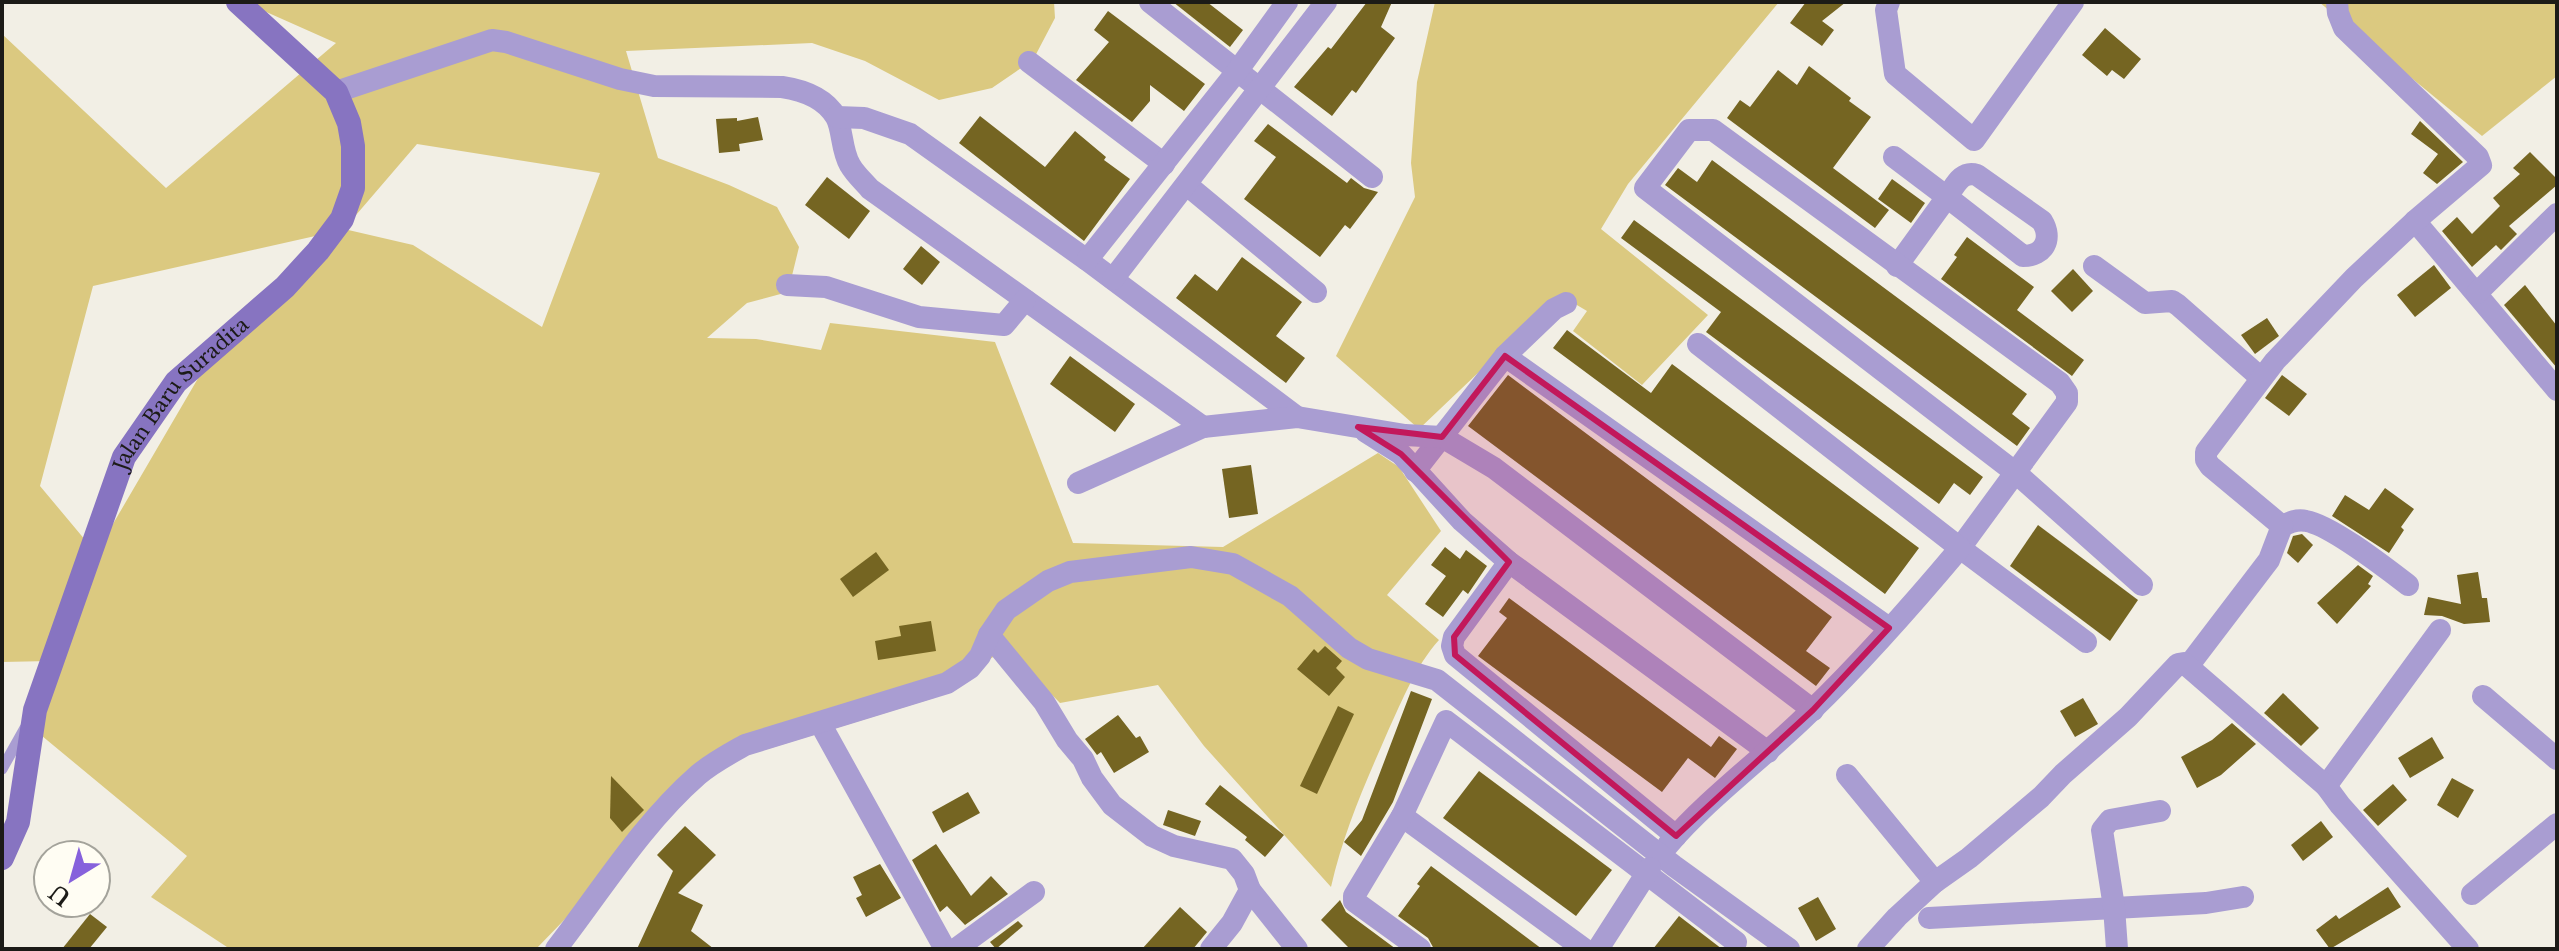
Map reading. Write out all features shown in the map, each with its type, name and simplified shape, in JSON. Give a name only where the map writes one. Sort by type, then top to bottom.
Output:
[{"type":"main road","name":"Jalan Baru Suradita","points":[[2,858],[18,822],[35,710],[124,457],[176,382],[285,287],[342,219],[353,188],[353,146],[349,123],[336,92],[238,2]]},
{"type":"street","points":[[1150,2],[1372,177]]},
{"type":"street","points":[[1087,260],[1238,70],[1287,2]]},
{"type":"street","points":[[1113,279],[1326,2]]},
{"type":"street","points":[[1889,2],[1886,10],[1895,74],[1974,140],[2073,2]]},
{"type":"street","points":[[2282,526],[2206,460],[2206,452],[2275,361],[2354,278],[2481,165],[2478,157],[2344,28],[2333,6]]},
{"type":"street","points":[[336,92],[492,40],[620,79],[654,86],[782,87],[801,90],[816,97],[837,117],[841,144],[850,166],[870,189],[1203,427]]},
{"type":"street","points":[[1029,62],[1164,164]]},
{"type":"street","points":[[837,117],[864,118],[910,134],[1113,279],[1297,417]]},
{"type":"street","points":[[1509,562],[1454,637],[1452,646],[1455,655],[1672,841],[1813,710],[1889,628],[1960,548],[2016,473],[2067,402],[2067,393],[2060,383],[1713,130],[1689,130],[1645,188],[2016,473],[2142,585]]},
{"type":"street","points":[[1894,157],[1947,197],[1897,266]]},
{"type":"street","points":[[1187,185],[1316,292]]},
{"type":"street","points":[[2477,293],[2557,214]]},
{"type":"street","points":[[2415,221],[2557,390]]},
{"type":"street","points":[[2094,266],[2145,303],[2172,301],[2178,305],[2261,378]]},
{"type":"street","points":[[787,285],[826,287],[919,317],[1004,325],[1025,300]]},
{"type":"street","points":[[1415,471],[1505,356],[1554,309],[1566,303]]},
{"type":"street","points":[[1698,344],[2086,642]]},
{"type":"street","points":[[1505,356],[1889,628]]},
{"type":"street","points":[[1078,483],[1203,427],[1297,417],[1405,435],[1442,437],[1494,468],[1813,710]]},
{"type":"street","points":[[1358,427],[1401,454],[1462,521],[1509,562],[1768,752]]},
{"type":"street","points":[[2189,665],[2269,560],[2282,526],[2295,521],[2321,526],[2377,561],[2408,585]]},
{"type":"street","points":[[556,949],[646,831],[697,775],[745,745],[947,683],[970,668],[980,656],[989,635],[1006,610],[1048,581],[1070,572],[1191,557],[1233,564],[1290,596],[1349,648],[1368,659],[1437,680],[1674,866],[1789,949]]},
{"type":"street","points":[[2326,786],[2440,630]]},
{"type":"street","points":[[989,635],[1044,702],[1112,805],[1152,836],[1174,846],[1232,859],[1244,874],[1250,890],[1297,949]]},
{"type":"street","points":[[1868,949],[1935,882],[1969,858],[2041,797],[2128,717],[2178,664],[2189,665],[2326,786],[2468,949]]},
{"type":"street","points":[[2483,696],[2557,759]]},
{"type":"street","points":[[1420,949],[1354,901],[1355,892],[1402,816],[1446,721],[1648,871],[1736,942]]},
{"type":"street","points":[[820,723],[945,949]]},
{"type":"street","points":[[1847,775],[1935,882]]},
{"type":"street","points":[[2117,949],[2102,830],[2110,820],[2160,811]]},
{"type":"street","points":[[1402,816],[1584,949]]},
{"type":"street","points":[[2472,894],[2557,824]]},
{"type":"street","points":[[1598,949],[1648,871]]},
{"type":"street","points":[[1211,949],[1232,923],[1250,890]]},
{"type":"street","points":[[956,949],[1034,892]]},
{"type":"street","points":[[1929,918],[2206,903],[2243,897]]},
{"type":"lane","points":[[2,769],[35,710]]},
{"type":"highlighted area","points":[[1505,356],[1889,628],[1813,710],[1676,836],[1455,655],[1454,637],[1509,562],[1401,454],[1358,427],[1442,437]]},
{"type":"shaded area","points":[[244,2],[1054,2],[1055,18],[1033,60],[992,88],[939,100],[865,61],[812,43],[626,51],[658,158],[777,207],[799,247],[788,292],[747,303],[707,338],[756,339],[821,350],[830,323],[995,342],[1073,543],[1223,547],[1378,453],[1399,467],[1441,531],[1387,595],[1439,640],[1416,672],[1388,731],[1349,827],[1331,887],[1204,746],[1158,685],[1060,703],[1006,648],[934,698],[722,763],[662,819],[536,949],[230,949],[151,897],[187,856],[30,726],[50,661],[2,662],[2,34],[166,188],[336,43]],"holes":[[[417,144],[600,173],[542,327],[413,245],[344,229]],[[342,230],[214,351],[96,553],[40,486],[93,286]]]},
{"type":"shaded area","points":[[1435,2],[1779,2],[1628,184],[1601,229],[1708,315],[1642,385],[1573,331],[1587,311],[1560,295],[1419,429],[1336,356],[1415,197],[1411,163],[1417,82]]},
{"type":"shaded area","points":[[2319,2],[2557,2],[2557,76],[2482,136]]},
{"type":"building","points":[[1173,2],[1207,2],[1243,30],[1230,47]]},
{"type":"building","points":[[1367,2],[1392,2],[1381,27],[1395,38],[1356,93],[1352,90],[1332,116],[1294,87],[1328,47],[1331,49]]},
{"type":"building","points":[[1806,2],[1846,2],[1822,21],[1834,30],[1822,46],[1790,23]]},
{"type":"building","points":[[1108,11],[1205,84],[1184,111],[1150,85],[1150,101],[1132,122],[1076,80],[1109,42],[1094,30]]},
{"type":"building","points":[[2105,28],[2141,59],[2124,79],[2112,70],[2107,76],[2082,55]]},
{"type":"building","points":[[1809,66],[1871,117],[1833,168],[1889,210],[1875,228],[1727,118],[1740,100],[1750,107],[1778,70],[1797,85]]},
{"type":"building","points":[[980,116],[1045,167],[1075,131],[1106,157],[1104,160],[1130,179],[1084,241],[959,143]]},
{"type":"building","points":[[758,117],[763,140],[739,144],[740,151],[719,153],[716,119],[737,118],[737,121]]},
{"type":"building","points":[[2420,121],[2463,162],[2437,184],[2423,173],[2438,154],[2411,134]]},
{"type":"building","points":[[1268,124],[1347,183],[1351,178],[1364,188],[1378,192],[1350,229],[1345,225],[1320,257],[1244,199],[1276,157],[1254,141]]},
{"type":"building","points":[[2530,152],[2557,179],[2557,185],[2509,226],[2517,234],[2501,250],[2496,245],[2472,267],[2442,231],[2457,217],[2472,234],[2500,206],[2493,198],[2520,174],[2513,168]]},
{"type":"building","points":[[1712,160],[2027,394],[2012,414],[2030,428],[2017,446],[1665,185],[1678,168],[1697,182]]},
{"type":"building","points":[[827,177],[870,211],[849,239],[805,205]]},
{"type":"building","points":[[1892,179],[1925,203],[1911,223],[1878,199]]},
{"type":"building","points":[[1634,220],[1983,477],[1970,495],[1954,483],[1939,504],[1706,332],[1721,312],[1621,238]]},
{"type":"building","points":[[1967,237],[2034,287],[2017,310],[2084,360],[2072,376],[1941,279]]},
{"type":"building","points":[[921,246],[940,262],[922,285],[903,269]]},
{"type":"building","points":[[1242,257],[1302,302],[1276,336],[1305,358],[1286,383],[1176,298],[1195,274],[1217,291]]},
{"type":"building","points":[[2434,265],[2451,288],[2415,317],[2397,295]]},
{"type":"building","points":[[2073,269],[2093,291],[2072,312],[2051,291]]},
{"type":"building","points":[[2525,285],[2557,326],[2557,368],[2504,305]]},
{"type":"building","points":[[2267,318],[2279,336],[2255,354],[2241,335]]},
{"type":"building","points":[[1567,330],[1651,393],[1672,364],[1919,548],[1885,594],[1553,348]]},
{"type":"building","points":[[1070,356],[1135,404],[1115,432],[1050,384]]},
{"type":"building","points":[[1508,375],[1832,617],[1806,651],[1830,668],[1816,686],[1468,426]]},
{"type":"building","points":[[2282,375],[2307,394],[2289,416],[2265,398]]},
{"type":"building","points":[[1251,465],[1258,514],[1229,518],[1222,469]]},
{"type":"building","points":[[2385,488],[2414,509],[2401,527],[2404,530],[2389,553],[2332,516],[2345,495],[2369,510]]},
{"type":"building","points":[[2038,525],[2138,600],[2110,641],[2010,566]]},
{"type":"building","points":[[2302,534],[2313,545],[2298,563],[2287,553],[2293,536]]},
{"type":"building","points":[[1445,547],[1460,559],[1466,550],[1487,566],[1468,594],[1463,590],[1443,617],[1425,604],[1446,576],[1431,565]]},
{"type":"building","points":[[876,552],[889,570],[853,597],[840,579]]},
{"type":"building","points":[[2358,565],[2373,576],[2368,584],[2371,586],[2337,624],[2317,603]]},
{"type":"building","points":[[2478,572],[2482,598],[2487,598],[2490,622],[2464,624],[2442,616],[2424,615],[2428,597],[2461,604],[2457,575]]},
{"type":"building","points":[[1509,598],[1711,747],[1719,736],[1737,749],[1715,778],[1688,758],[1662,792],[1478,656],[1507,618],[1499,612]]},
{"type":"building","points":[[931,621],[936,651],[878,660],[875,641],[901,636],[899,626]]},
{"type":"building","points":[[1325,646],[1342,661],[1336,668],[1345,677],[1329,696],[1297,669],[1314,649],[1318,653]]},
{"type":"building","points":[[1411,691],[1432,699],[1393,802],[1361,856],[1344,842],[1362,820]]},
{"type":"building","points":[[2283,693],[2319,728],[2301,746],[2264,713]]},
{"type":"building","points":[[2083,698],[2098,724],[2075,737],[2060,711]]},
{"type":"building","points":[[1338,706],[1354,714],[1317,794],[1300,786]]},
{"type":"building","points":[[1118,715],[1136,738],[1140,736],[1149,752],[1114,773],[1101,752],[1097,755],[1085,739]]},
{"type":"building","points":[[2232,723],[2256,744],[2221,775],[2197,788],[2181,757],[2212,740]]},
{"type":"building","points":[[2432,737],[2444,758],[2410,778],[2398,758]]},
{"type":"building","points":[[1479,771],[1612,870],[1576,916],[1443,818]]},
{"type":"building","points":[[611,776],[644,810],[622,832],[610,818]]},
{"type":"building","points":[[2452,778],[2474,790],[2458,818],[2437,805]]},
{"type":"building","points":[[2393,784],[2407,800],[2378,826],[2363,810]]},
{"type":"building","points":[[1220,785],[1284,835],[1265,857],[1245,840],[1247,837],[1205,804]]},
{"type":"building","points":[[968,792],[980,813],[943,833],[932,812]]},
{"type":"building","points":[[1168,810],[1201,821],[1195,836],[1163,825]]},
{"type":"building","points":[[2321,821],[2333,837],[2303,861],[2291,845]]},
{"type":"building","points":[[685,826],[716,855],[678,893],[703,905],[691,931],[714,949],[637,949],[673,871],[657,855]]},
{"type":"building","points":[[936,844],[971,896],[991,876],[1008,894],[965,925],[947,906],[940,912],[912,860]]},
{"type":"building","points":[[880,864],[901,898],[866,917],[856,898],[862,895],[853,877]]},
{"type":"building","points":[[1431,866],[1542,949],[1434,949],[1428,938],[1398,916]]},
{"type":"building","points":[[2388,887],[2401,907],[2330,949],[2316,930],[2336,915],[2339,919]]},
{"type":"building","points":[[1818,897],[1836,929],[1816,941],[1798,908]]},
{"type":"building","points":[[1340,900],[1346,912],[1396,949],[1350,949],[1321,920]]},
{"type":"building","points":[[1180,907],[1207,932],[1193,949],[1142,949]]},
{"type":"building","points":[[1679,916],[1722,949],[1653,949]]},
{"type":"building","points":[[86,919],[97,919],[107,927],[89,949],[62,949]]},
{"type":"building","points":[[1018,921],[1023,926],[996,949],[990,942]]}]
